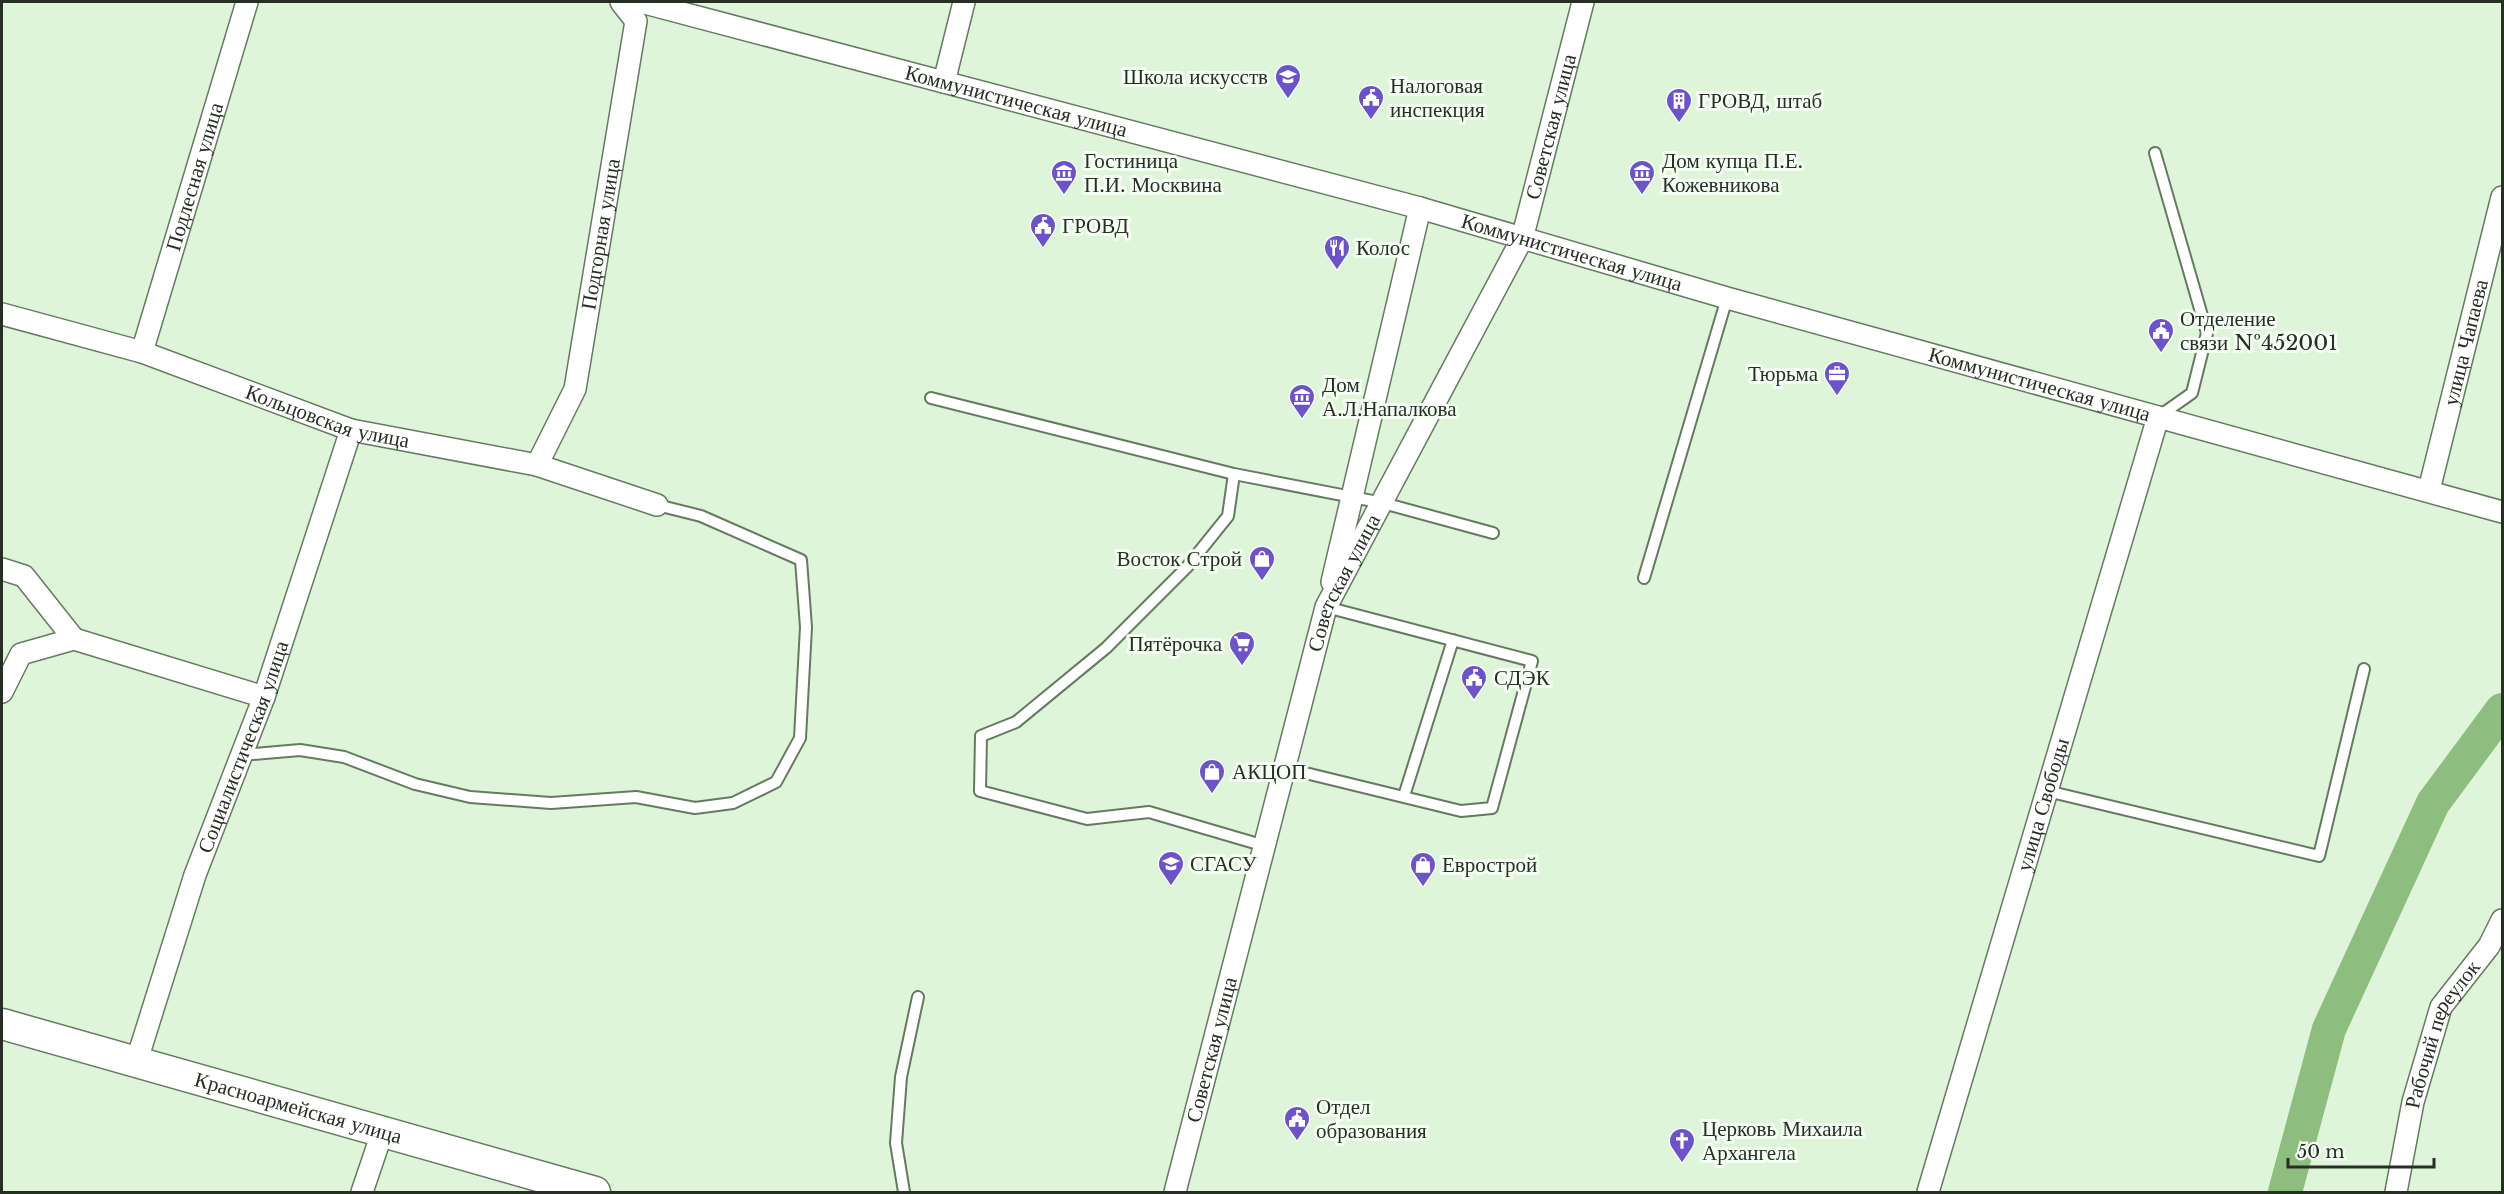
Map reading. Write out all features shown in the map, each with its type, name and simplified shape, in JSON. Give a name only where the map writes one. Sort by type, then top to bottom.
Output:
[{"type":"main road","name":"Красноармейская улица","points":[[2,1024],[595,1192]]},
{"type":"street","name":"Подлесная улица","points":[[142,352],[247,2]]},
{"type":"street","name":"Подгорная улица","points":[[537,465],[575,389],[636,21],[621,2]]},
{"type":"street","name":"Коммунистическая улица","points":[[641,2],[1420,208],[1727,298],[2502,512]]},
{"type":"street","points":[[944,82],[964,2]]},
{"type":"street","name":"Советская улица","points":[[1175,1192],[1326,607],[1522,239],[1583,2]]},
{"type":"street","name":"улица Чапаева","points":[[2429,490],[2502,197]]},
{"type":"street","points":[[1326,607],[1420,208]]},
{"type":"street","name":"Кольцовская улица","points":[[2,314],[142,352],[351,430],[537,465],[657,506]]},
{"type":"street","name":"улица Свободы","points":[[1928,1192],[2158,417]]},
{"type":"street","name":"Социалистическая улица","points":[[136,1063],[195,875],[264,697],[351,430]]},
{"type":"street","points":[[2,569],[24,576],[74,639]]},
{"type":"street","points":[[2,692],[21,654],[74,639],[264,697]]},
{"type":"street","name":"Рабочий переулок","points":[[2396,1192],[2413,1102],[2441,1007],[2489,946],[2502,921]]},
{"type":"street","points":[[362,1192],[382,1133]]},
{"type":"lane","points":[[2155,153],[2207,333],[2192,393],[2158,417]]},
{"type":"lane","points":[[1644,578],[1727,298]]},
{"type":"lane","points":[[931,398],[1234,474],[1383,503],[1493,533]]},
{"type":"lane","points":[[1234,474],[1228,516],[1187,567],[1106,648],[1016,722],[981,736],[980,791],[1087,819],[1149,812],[1265,846]]},
{"type":"lane","points":[[241,755],[300,750],[344,757],[415,784],[470,797],[551,803],[636,797],[695,808],[733,803],[776,782],[800,738],[806,627],[801,560],[701,516],[657,506]]},
{"type":"lane","points":[[1285,768],[1461,811],[1492,808],[1532,661],[1326,607]]},
{"type":"lane","points":[[1404,796],[1453,640]]},
{"type":"lane","points":[[2047,791],[2319,856],[2364,669]]},
{"type":"lane","points":[[904,1192],[897,1143],[901,1077],[918,997]]},
{"type":"waterway","points":[[2285,1192],[2329,1029],[2433,803],[2502,710]]},
{"type":"place","name":"Школа искусств","points":[[1288,100]]},
{"type":"place","name":"Налоговая инспекция","points":[[1371,121]]},
{"type":"place","name":"ГРОВД, штаб","points":[[1679,124]]},
{"type":"place","name":"Гостиница П.И. Москвина","points":[[1064,196]]},
{"type":"place","name":"Дом купца П.Е. Кожевникова","points":[[1642,196]]},
{"type":"place","name":"ГРОВД","points":[[1043,249]]},
{"type":"place","name":"Колос","points":[[1337,271]]},
{"type":"place","name":"Отделение связи №452001","points":[[2161,354]]},
{"type":"place","name":"Тюрьма","points":[[1837,397]]},
{"type":"place","name":"Дом А.Л.Напалкова","points":[[1302,420]]},
{"type":"place","name":"Восток Строй","points":[[1262,582]]},
{"type":"place","name":"Пятёрочка","points":[[1242,667]]},
{"type":"place","name":"СДЭК","points":[[1474,701]]},
{"type":"place","name":"АКЦОП","points":[[1212,795]]},
{"type":"place","name":"СГАСУ","points":[[1171,887]]},
{"type":"place","name":"Еврострой","points":[[1423,888]]},
{"type":"place","name":"Отдел образования","points":[[1297,1142]]},
{"type":"place","name":"Церковь Михаила Архангела","points":[[1682,1164]]}]
